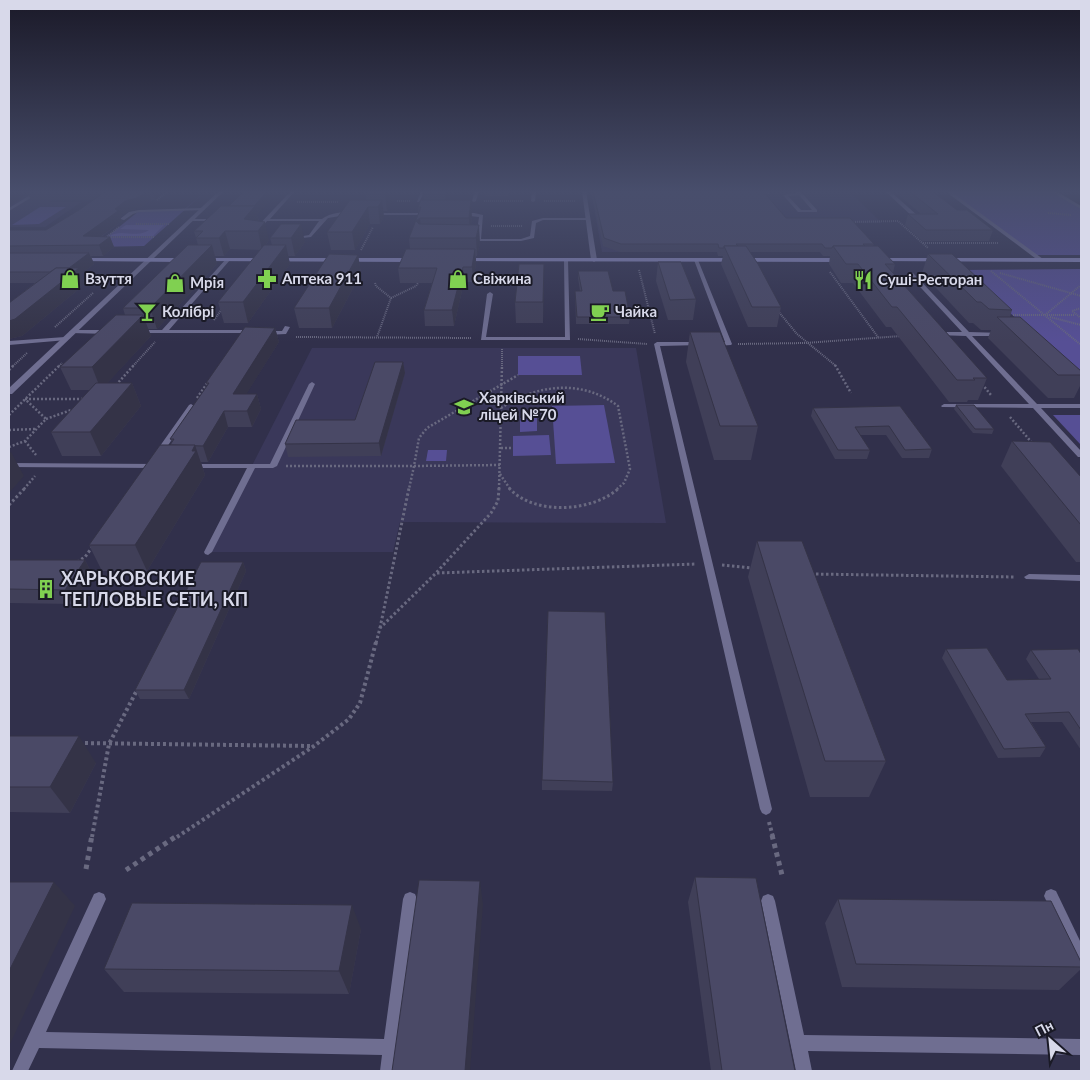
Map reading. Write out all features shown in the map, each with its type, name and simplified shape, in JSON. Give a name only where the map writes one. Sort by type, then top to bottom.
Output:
[{"type":"main road","points":[[199,260],[260,258],[421,260]]},
{"type":"main road","points":[[73,260],[189,260]]},
{"type":"main road","points":[[450,260],[848,260]]},
{"type":"main road","points":[[873,260],[1081,260]]},
{"type":"street","points":[[9,392],[168,241]]},
{"type":"street","points":[[591,241],[594,260]]},
{"type":"street","points":[[1015,241],[1040,260]]},
{"type":"street","points":[[951,260],[962,270]]},
{"type":"lane","points":[[164,332],[228,260]]},
{"type":"lane","points":[[490,294],[483,338],[568,339],[566,260]]},
{"type":"lane","points":[[696,260],[729,344],[711,344]]},
{"type":"lane","points":[[911,274],[1081,455]]},
{"type":"lane","points":[[128,332],[286,330]]},
{"type":"lane","points":[[72,332],[119,332]]},
{"type":"lane","points":[[940,334],[1011,334]]},
{"type":"lane","points":[[9,343],[65,339]]},
{"type":"lane","points":[[702,344],[657,344],[766,809]]},
{"type":"lane","points":[[178,466],[273,466],[312,384]]},
{"type":"lane","points":[[151,466],[191,406]]},
{"type":"lane","points":[[944,406],[1081,406]]},
{"type":"lane","points":[[9,465],[169,466]]},
{"type":"lane","points":[[208,552],[252,466]]},
{"type":"lane","points":[[1029,577],[1081,578]]},
{"type":"lane","points":[[1051,896],[1081,958]]},
{"type":"lane","points":[[20,1071],[99,899]]},
{"type":"lane","points":[[388,1071],[410,899]]},
{"type":"lane","points":[[768,900],[804,1071]]},
{"type":"lane","points":[[34,1040],[392,1047]]},
{"type":"lane","points":[[798,1043],[1081,1047]]},
{"type":"path","points":[[358,255],[364,241]]},
{"type":"path","points":[[919,241],[931,251]]},
{"type":"path","points":[[922,244],[1007,243]]},
{"type":"path","points":[[490,294],[493,269]]},
{"type":"path","points":[[568,339],[657,344],[638,270]]},
{"type":"path","points":[[828,270],[878,337]]},
{"type":"path","points":[[1081,296],[990,270],[1081,345]]},
{"type":"path","points":[[834,277],[841,277]]},
{"type":"path","points":[[375,283],[376,286],[391,298]]},
{"type":"path","points":[[377,338],[391,298],[416,286],[418,283]]},
{"type":"path","points":[[1044,315],[1081,286]]},
{"type":"path","points":[[9,370],[98,288]]},
{"type":"path","points":[[204,332],[226,304]]},
{"type":"path","points":[[1075,315],[1072,312],[1073,310],[1081,308]]},
{"type":"path","points":[[777,309],[786,325],[805,343],[834,364],[851,393]]},
{"type":"path","points":[[1013,315],[1075,315],[1081,318]]},
{"type":"path","points":[[1044,315],[1081,325]]},
{"type":"path","points":[[286,330],[294,337],[483,338]]},
{"type":"path","points":[[115,386],[164,332]]},
{"type":"path","points":[[729,344],[805,343],[901,336]]},
{"type":"path","points":[[380,628],[436,573],[491,513],[498,501],[503,339]]},
{"type":"path","points":[[126,870],[314,746],[349,719],[360,703],[380,628],[419,438],[427,428],[518,376]]},
{"type":"path","points":[[191,406],[212,377]]},
{"type":"path","points":[[976,378],[1038,450]]},
{"type":"path","points":[[500,474],[509,488],[529,502],[559,506],[589,504],[612,494],[628,477],[630,469],[618,406],[604,396],[583,389],[556,388],[521,396],[511,400],[501,408]]},
{"type":"path","points":[[46,419],[25,399],[93,399]]},
{"type":"path","points":[[9,447],[25,441],[46,419],[78,408]]},
{"type":"path","points":[[501,414],[552,414]]},
{"type":"path","points":[[9,430],[36,429]]},
{"type":"path","points":[[501,448],[513,448]]},
{"type":"path","points":[[434,466],[435,461]]},
{"type":"path","points":[[9,505],[44,465]]},
{"type":"path","points":[[273,466],[500,465]]},
{"type":"path","points":[[76,562],[85,558],[96,542]]},
{"type":"path","points":[[436,573],[709,564],[755,568]]},
{"type":"path","points":[[802,573],[1029,577]]},
{"type":"path","points":[[86,869],[109,744],[141,682]]},
{"type":"path","points":[[73,743],[314,746]]},
{"type":"path","points":[[766,809],[782,875]]},
{"type":"shaded area","points":[[101,241],[149,241],[144,246],[94,247]]},
{"type":"shaded area","points":[[600,241],[828,241],[837,252],[602,252]]},
{"type":"shaded area","points":[[1016,241],[1081,241],[1081,255],[1034,255]]},
{"type":"shaded area","points":[[1081,269],[1081,376],[962,270]]},
{"type":"shaded area","name":"Харківський ліцей №70","points":[[312,348],[636,348],[666,523],[400,522],[393,552],[208,552]]},
{"type":"shaded area","points":[[518,356],[580,356],[582,375],[518,375]]},
{"type":"shaded area","points":[[604,405],[615,463],[556,464],[552,406]]},
{"type":"shaded area","points":[[1053,415],[1081,415],[1081,445]]},
{"type":"shaded area","points":[[520,418],[537,418],[537,431],[520,432]]},
{"type":"shaded area","points":[[549,435],[551,455],[513,456],[513,436]]},
{"type":"shaded area","points":[[428,450],[447,450],[446,461],[426,461]]},
{"type":"building","points":[[9,241],[104,241],[99,245],[9,246]]},
{"type":"building","points":[[614,241],[872,241],[874,244],[825,248],[822,244],[736,244],[738,246],[719,248],[718,244],[621,244]]},
{"type":"building","points":[[188,245],[212,245],[150,308],[123,308]]},
{"type":"building","points":[[264,245],[286,245],[243,302],[218,302]]},
{"type":"building","points":[[724,246],[746,246],[781,307],[752,307]]},
{"type":"building","points":[[833,246],[878,246],[895,264],[885,264],[987,378],[957,380],[897,307],[892,307],[858,264],[846,264]]},
{"type":"building","points":[[406,249],[475,249],[472,267],[463,267],[452,310],[424,310],[437,268],[398,268]]},
{"type":"building","points":[[9,253],[89,253],[69,268],[56,268],[50,272],[9,272]]},
{"type":"building","points":[[329,254],[358,255],[329,308],[294,308]]},
{"type":"building","points":[[928,254],[952,254],[1012,310],[989,309],[981,302],[977,302]]},
{"type":"building","points":[[658,262],[681,262],[696,299],[670,300]]},
{"type":"building","points":[[519,264],[544,264],[543,302],[515,302]]},
{"type":"building","points":[[56,268],[79,268],[15,319],[9,321],[9,303]]},
{"type":"building","points":[[578,271],[608,271],[613,291],[625,291],[630,317],[577,317],[575,291],[582,291]]},
{"type":"building","points":[[116,315],[143,315],[92,367],[60,367]]},
{"type":"building","points":[[997,317],[1020,317],[1081,371],[1081,375],[1058,375]]},
{"type":"building","points":[[245,327],[275,328],[233,394],[257,394],[247,411],[224,411],[203,446],[170,445],[174,439],[170,439]]},
{"type":"building","points":[[690,332],[720,332],[758,426],[720,426]]},
{"type":"building","points":[[375,362],[403,362],[379,443],[285,444],[296,420],[355,420]]},
{"type":"building","points":[[96,383],[132,383],[90,432],[51,432]]},
{"type":"building","points":[[956,405],[974,405],[994,429],[975,429]]},
{"type":"building","points":[[900,406],[932,449],[905,450],[889,426],[855,427],[870,450],[838,450],[813,408]]},
{"type":"building","points":[[1012,441],[1050,442],[1081,477],[1081,525]]},
{"type":"building","points":[[160,445],[195,445],[192,451],[196,451],[135,545],[89,545]]},
{"type":"building","points":[[757,541],[802,541],[886,761],[825,761]]},
{"type":"building","points":[[9,560],[85,560],[65,590],[9,589]]},
{"type":"building","points":[[201,562],[243,562],[184,690],[135,690]]},
{"type":"building","points":[[548,611],[605,612],[613,782],[542,780]]},
{"type":"building","points":[[987,648],[1007,680],[1051,679],[1031,650],[1078,649],[1081,654],[1081,730],[1069,712],[1025,714],[1046,747],[1004,749],[946,649]]},
{"type":"building","points":[[9,736],[79,736],[50,787],[9,787]]},
{"type":"building","points":[[695,877],[756,878],[795,1071],[722,1071]]},
{"type":"building","points":[[419,880],[480,881],[465,1071],[392,1071]]},
{"type":"building","points":[[9,882],[54,882],[9,971]]},
{"type":"building","points":[[838,899],[1051,901],[1081,962],[1081,967],[856,964]]},
{"type":"building","points":[[132,903],[352,905],[339,971],[104,969]]},
{"type":"place","name":"Взуття","points":[[70,279]]},
{"type":"place","name":"Аптека 911","points":[[267,279]]},
{"type":"place","name":"Свіжина","points":[[458,279]]},
{"type":"place","name":"Суші-Ресторан","points":[[863,280]]},
{"type":"place","name":"Мрiя","points":[[175,283]]},
{"type":"place","name":"Колібрі","points":[[147,312]]},
{"type":"place","name":"Чайка","points":[[600,312]]},
{"type":"place","name":"Харківський ліцей №70","points":[[464,407]]},
{"type":"place","name":"ХАРЬКОВСКИЕ ТЕПЛОВЫЕ СЕТИ, КП","points":[[46,589]]}]
